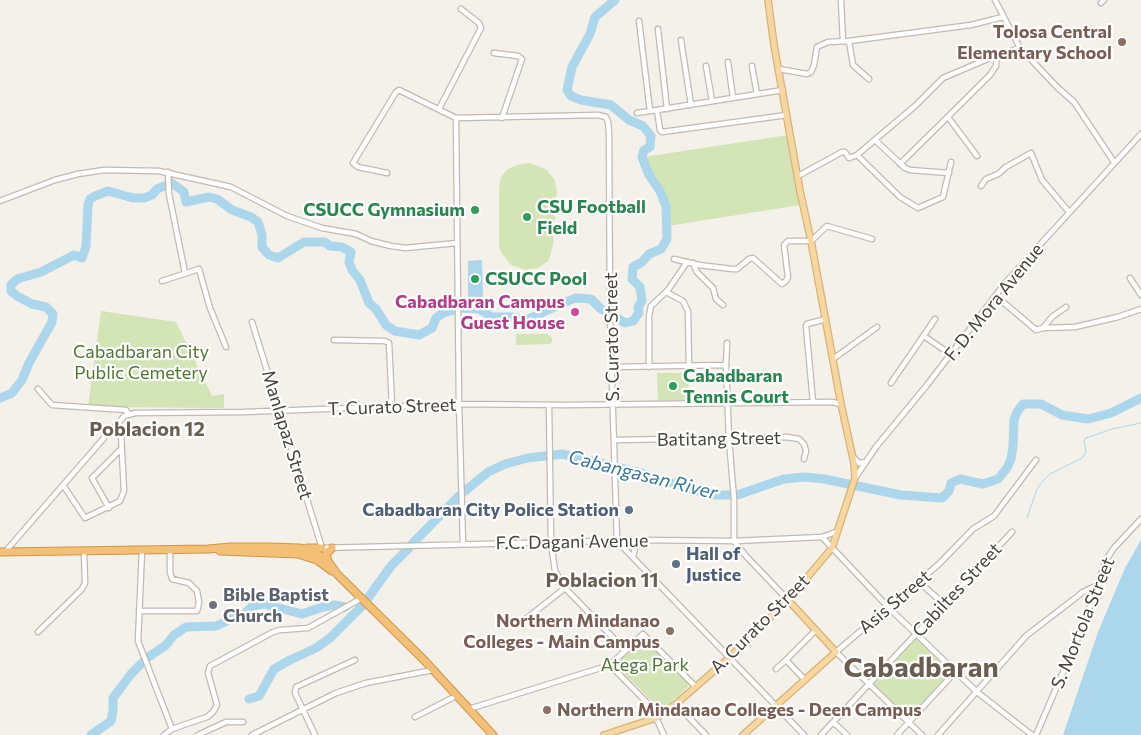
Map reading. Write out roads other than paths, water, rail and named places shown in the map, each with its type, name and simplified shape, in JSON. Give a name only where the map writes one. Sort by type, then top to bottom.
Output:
[{"type":"highway","points":[[208,550],[231,547],[322,548]]},
{"type":"highway","points":[[299,548],[312,551],[328,561]]},
{"type":"highway","points":[[332,548],[326,554],[328,561],[337,574]]},
{"type":"highway","points":[[2,552],[208,550],[298,554],[317,560],[337,574],[362,598],[493,735]]},
{"type":"main road","points":[[768,0],[786,115],[834,359],[841,404],[853,457],[854,482],[832,548]]},
{"type":"main road","name":"A. Curato Street","points":[[604,735],[616,734],[658,717],[676,704],[730,657],[788,600],[832,548]]},
{"type":"main road","points":[[788,600],[836,652]]},
{"type":"main road","name":"Asis Street","points":[[743,735],[836,652]]},
{"type":"street","points":[[841,0],[846,41],[853,65],[870,79]]},
{"type":"street","points":[[995,0],[1014,33],[1020,48],[1074,102],[1114,162]]},
{"type":"street","points":[[439,109],[481,28],[479,23],[461,9]]},
{"type":"street","points":[[779,69],[807,74],[811,72],[817,48],[828,42],[971,25],[1003,16]]},
{"type":"street","points":[[639,21],[650,111]]},
{"type":"street","points":[[658,30],[667,108]]},
{"type":"street","points":[[681,40],[691,105]]},
{"type":"street","points":[[798,176],[842,152],[845,152],[849,158],[857,155],[915,106],[943,78],[1020,48]]},
{"type":"street","points":[[387,173],[358,167],[353,164],[396,92],[402,90],[456,118],[502,118],[522,59],[518,56],[494,53]]},
{"type":"street","points":[[900,164],[994,70],[998,55]]},
{"type":"street","points":[[728,62],[733,98]]},
{"type":"street","points":[[706,66],[712,101]]},
{"type":"street","points":[[752,66],[757,94]]},
{"type":"street","points":[[638,113],[783,90]]},
{"type":"street","points":[[657,110],[660,130],[662,132],[786,115]]},
{"type":"street","name":"S. Curato Street","points":[[502,118],[598,115],[606,117],[608,122],[610,320],[617,542]]},
{"type":"street","points":[[948,117],[977,156]]},
{"type":"street","points":[[456,118],[459,404],[463,544]]},
{"type":"street","name":"F. D. Mora Avenue","points":[[854,482],[866,462],[996,296],[1069,212],[1141,134]]},
{"type":"street","points":[[875,140],[900,164],[910,170],[948,172]]},
{"type":"street","points":[[981,186],[986,179],[998,174],[1006,167],[1031,153],[1042,180],[1069,212]]},
{"type":"street","points":[[857,155],[900,197],[918,208],[943,197],[951,162]]},
{"type":"street","points":[[0,201],[67,176],[94,171],[168,172],[231,187],[287,216],[322,228],[356,234],[371,241],[391,246],[405,248],[457,243]]},
{"type":"street","points":[[168,172],[168,186],[174,227],[184,273]]},
{"type":"street","points":[[674,260],[734,269],[753,258],[782,284],[786,281],[788,274],[784,245],[787,241],[811,241],[827,226],[872,240]]},
{"type":"street","points":[[649,367],[649,316],[651,306],[666,292],[687,262]]},
{"type":"street","points":[[692,264],[697,272],[713,288],[716,299],[723,305]]},
{"type":"street","points":[[162,281],[199,269],[210,308],[226,347]]},
{"type":"street","points":[[1130,278],[1141,295]]},
{"type":"street","points":[[666,292],[683,301],[688,311],[689,366]]},
{"type":"street","points":[[996,296],[1030,327],[1036,330],[1075,327],[1118,317],[1141,309]]},
{"type":"street","points":[[1043,328],[1052,317],[1066,307]]},
{"type":"street","points":[[813,402],[806,326],[807,324],[826,319]]},
{"type":"street","points":[[891,383],[935,319]]},
{"type":"street","name":"Manlapaz Street","points":[[252,322],[322,548]]},
{"type":"street","points":[[834,359],[877,327]]},
{"type":"street","points":[[924,336],[950,354]]},
{"type":"street","points":[[334,340],[385,341],[389,344],[392,406]]},
{"type":"street","points":[[727,343],[727,403],[734,491],[734,541],[788,600]]},
{"type":"street","points":[[612,366],[726,366]]},
{"type":"street","name":"T. Curato Street","points":[[38,389],[52,405],[126,410],[128,414],[459,404],[549,405],[813,402],[841,404]]},
{"type":"street","points":[[832,402],[840,397]]},
{"type":"street","points":[[549,405],[548,451],[551,542],[555,571],[565,588],[625,650]]},
{"type":"street","points":[[2,552],[124,416],[128,414]]},
{"type":"street","points":[[63,485],[85,518],[120,501],[124,491],[121,433],[118,424]]},
{"type":"street","name":"Batitang Street","points":[[615,440],[787,437],[799,439],[806,451],[804,459]]},
{"type":"street","points":[[109,508],[92,478],[121,449]]},
{"type":"street","points":[[853,457],[859,463],[866,462]]},
{"type":"street","name":"Asis Street","points":[[836,652],[919,582],[962,542],[973,529],[994,516],[1036,460]]},
{"type":"street","name":"S. Mortola Street","points":[[1036,735],[1083,626],[1109,553],[1141,518]]},
{"type":"street","points":[[836,532],[822,538],[889,608],[977,692],[1032,735]]},
{"type":"street","name":"Cabiltes Street","points":[[821,735],[1012,532]]},
{"type":"street","name":"F.C. Dagani Avenue","points":[[322,548],[643,540],[734,541],[822,538]]},
{"type":"street","points":[[633,557],[635,548],[643,540]]},
{"type":"street","points":[[617,542],[804,735]]},
{"type":"street","points":[[139,611],[197,611],[199,602],[197,591],[189,583],[172,579],[170,572],[170,550]]},
{"type":"street","points":[[38,632],[82,589],[85,583],[84,551]]},
{"type":"street","points":[[142,551],[138,641],[172,729]]},
{"type":"street","points":[[919,582],[944,604]]},
{"type":"street","points":[[938,735],[1026,636],[1083,592],[1098,585]]},
{"type":"street","points":[[522,622],[565,588]]},
{"type":"street","points":[[164,735],[172,729],[207,717],[213,712],[217,701],[208,672],[210,666],[272,632],[304,630],[362,598]]},
{"type":"street","points":[[776,670],[816,630]]},
{"type":"street","points":[[469,709],[610,665],[641,635],[645,634],[695,686]]},
{"type":"street","points":[[836,652],[922,735]]},
{"type":"street","points":[[315,735],[295,693],[296,687],[355,660]]},
{"type":"street","points":[[786,660],[804,680]]},
{"type":"street","points":[[610,665],[658,717],[664,735]]},
{"type":"street","points":[[252,735],[336,693],[366,683],[432,670]]},
{"type":"street","points":[[897,735],[956,671]]},
{"type":"street","points":[[415,718],[456,696]]},
{"type":"street","points":[[676,704],[706,735]]},
{"type":"street","points":[[198,735],[226,722],[242,722]]},
{"type":"street","points":[[833,722],[847,735]]},
{"type":"water","name":"CSUCC Pool","points":[[482,260],[483,297],[468,297],[468,261]]},
{"type":"water","points":[[1141,540],[1141,735],[1063,735],[1098,632],[1125,568]]},
{"type":"waterway","points":[[0,398],[12,393],[22,380],[29,363],[52,322],[53,314],[46,307],[32,304],[17,296],[11,291],[11,285],[17,279],[41,272],[74,255],[82,258],[86,247],[90,199],[108,191],[133,198],[144,198],[152,195],[157,189],[172,183],[184,192],[186,202],[209,197],[217,199],[232,210],[251,217],[258,222],[262,235],[262,247],[269,255],[278,258],[304,242],[325,242],[330,246],[342,247],[351,252],[349,262],[352,270],[360,280],[369,303],[376,309],[386,325],[395,331],[419,335],[432,328],[436,318],[443,313],[462,308],[479,309],[492,317],[511,317],[526,320],[575,298],[591,299],[601,309],[625,323],[633,321],[639,313],[638,307],[642,301],[640,287],[632,279],[633,267],[642,262],[649,254],[661,249],[667,239],[666,206],[660,191],[649,175],[642,157],[644,150],[650,147],[651,136],[643,126],[629,120],[611,105],[581,100],[571,96],[567,90],[572,67],[590,34],[595,17],[615,0]]},
{"type":"waterway","name":"Cabangasan River","points":[[465,491],[488,472],[505,464],[528,458],[562,454],[641,473],[715,495],[737,495],[784,479],[805,477],[824,479],[901,495],[942,498],[949,491],[951,483],[960,479],[983,484],[998,479],[1007,468],[1011,459],[1014,420],[1023,404],[1041,404],[1062,415],[1088,419],[1111,413],[1141,398]]},
{"type":"waterway","points":[[1027,518],[1037,489],[1050,474],[1084,456],[1086,451],[1084,441],[1086,438],[1112,429],[1141,423]]},
{"type":"waterway","name":"Cabangasan River","points":[[412,544],[459,496]]},
{"type":"waterway","name":"Cabangasan River","points":[[368,598],[391,566],[409,548]]},
{"type":"waterway","name":"Cabangasan River","points":[[147,658],[166,645],[174,635],[186,627],[216,626],[245,613],[253,606],[264,604],[302,614],[335,605],[345,607]]},
{"type":"waterway","name":"Cabangasan River","points":[[249,699],[259,696],[274,669],[316,648],[330,638],[362,606]]},
{"type":"waterway","name":"Cabangasan River","points":[[91,735],[111,721],[113,698],[131,674],[144,661]]},
{"type":"place","name":"Tolosa Central Elementary School","points":[[1122,42]]},
{"type":"place","name":"CSUCC Gymnasium","points":[[475,210]]},
{"type":"place","name":"CSU Football Field","points":[[527,217]]},
{"type":"place","name":"CSUCC Pool","points":[[475,279]]},
{"type":"place","name":"Cabadbaran Campus Guest House","points":[[575,312]]},
{"type":"place","name":"Cabadbaran Tennis Court","points":[[673,386]]},
{"type":"place","name":"Cabadbaran City Police Station","points":[[629,510]]},
{"type":"place","name":"Hall of Justice","points":[[676,564]]},
{"type":"place","name":"Bible Baptist Church","points":[[213,605]]},
{"type":"place","name":"Northern Mindanao Colleges - Main Campus","points":[[670,631]]},
{"type":"place","name":"Northern Mindanao Colleges - Deen Campus","points":[[547,710]]},
{"type":"district","name":"Poblacion 12","points":[[147,429]]},
{"type":"district","name":"Poblacion 11","points":[[602,580]]},
{"type":"district","name":"Cabadbaran","points":[[921,668]]},
{"type":"park label","name":"Cabadbaran City Public Cemetery","points":[[141,362]]},
{"type":"park label","name":"Atega Park","points":[[645,665]]}]
